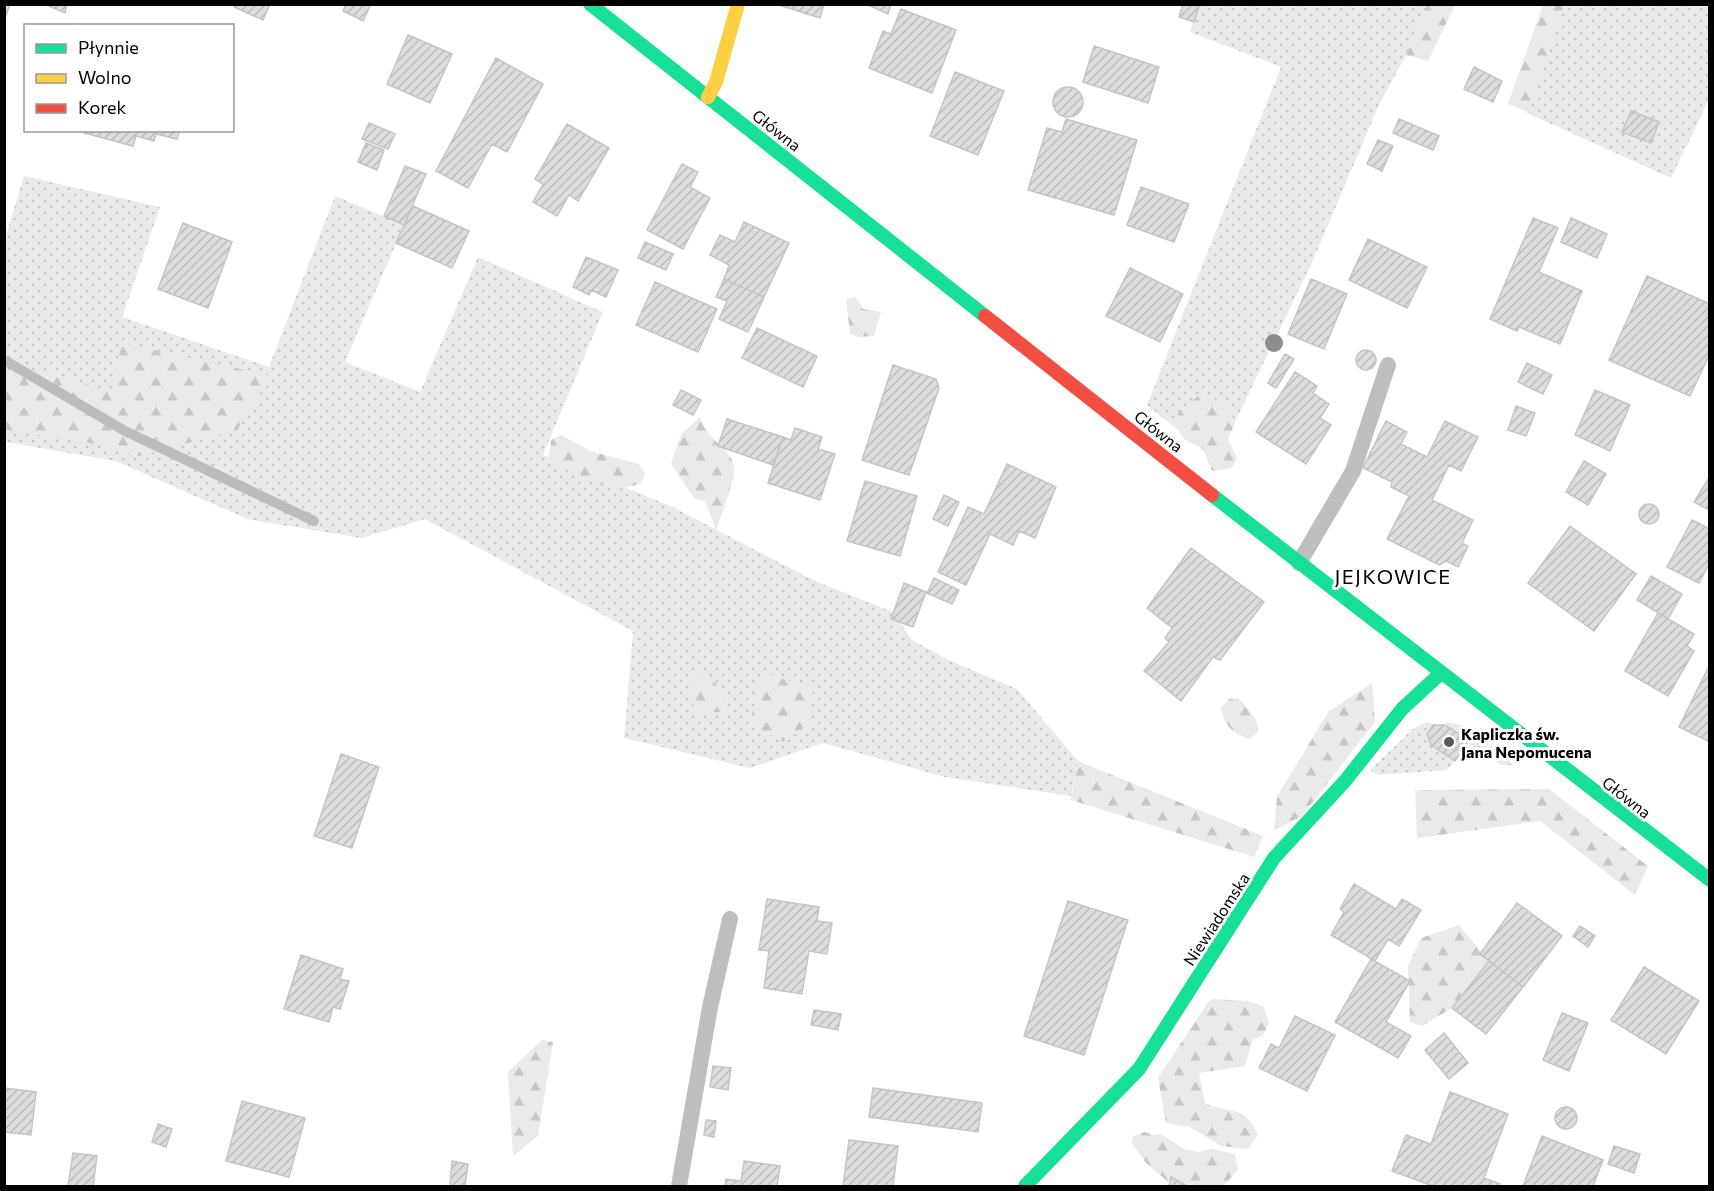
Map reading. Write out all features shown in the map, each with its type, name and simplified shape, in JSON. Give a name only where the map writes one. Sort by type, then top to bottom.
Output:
[{"type":"street","name":"Główna","points":[[590,4],[1299,563],[1710,880]]},
{"type":"street","points":[[708,97],[717,82],[738,4]]},
{"type":"street","name":"Niewiadomska","points":[[1025,1186],[1139,1069],[1275,858],[1345,781],[1402,709],[1441,672]]},
{"type":"lane","points":[[1299,563],[1353,471],[1388,365]]},
{"type":"lane","points":[[679,1186],[710,1007],[730,920]]},
{"type":"green space","points":[[1200,5],[1427,5],[1406,55],[1379,105],[1311,265],[1216,461],[1147,405],[1281,67],[1190,32]]},
{"type":"green space","points":[[1427,5],[1455,5],[1428,61],[1406,55]]},
{"type":"green space","points":[[1543,5],[1564,5],[1528,112],[1508,104]]},
{"type":"green space","points":[[1564,5],[1709,5],[1709,99],[1671,178],[1527,113]]},
{"type":"green space","points":[[24,176],[160,207],[122,317],[269,367],[335,196],[404,225],[345,362],[420,392],[478,257],[603,312],[543,455],[671,506],[815,581],[893,612],[911,639],[946,659],[1017,689],[1078,761],[1071,796],[945,777],[823,743],[750,768],[624,738],[633,631],[425,519],[362,538],[247,519],[116,461],[5,442],[4,242]]},
{"type":"green space","points":[[855,296],[863,309],[881,312],[874,336],[857,337],[850,333],[846,300]]},
{"type":"green space","points":[[122,343],[271,376],[237,430],[139,456],[90,443],[5,430],[5,375],[50,373],[111,392]]},
{"type":"green space","points":[[1201,394],[1222,404],[1233,417],[1235,423],[1228,439],[1237,458],[1232,468],[1212,471],[1202,446],[1189,442],[1179,431],[1178,412]]},
{"type":"green space","points":[[700,417],[707,431],[730,457],[734,468],[731,486],[716,530],[705,501],[695,499],[671,464],[681,434]]},
{"type":"green space","points":[[561,435],[590,451],[639,464],[645,474],[641,484],[613,490],[548,462],[551,440]]},
{"type":"green space","points":[[761,672],[813,688],[809,723],[783,742],[750,723]]},
{"type":"green space","points":[[697,674],[710,679],[719,687],[724,698],[725,712],[695,712],[689,685]]},
{"type":"green space","points":[[1372,683],[1375,722],[1302,816],[1274,830],[1277,797],[1328,712]]},
{"type":"green space","points":[[1238,698],[1257,723],[1257,733],[1249,739],[1230,728],[1221,708],[1229,699]]},
{"type":"green space","points":[[1427,722],[1433,725],[1427,734],[1431,745],[1455,761],[1447,770],[1378,775],[1370,770],[1413,729]]},
{"type":"green space","points":[[1447,722],[1464,726],[1514,765],[1501,765],[1467,743],[1468,740],[1445,725]]},
{"type":"green space","points":[[1078,761],[1263,836],[1254,857],[1071,800]]},
{"type":"green space","points":[[1549,789],[1648,866],[1635,895],[1540,821],[1417,838],[1415,790]]},
{"type":"green space","points":[[1459,925],[1489,961],[1452,1008],[1422,1026],[1410,1022],[1408,966],[1421,938]]},
{"type":"green space","points":[[1213,999],[1247,1001],[1263,1006],[1269,1023],[1263,1036],[1253,1039],[1245,1066],[1199,1073],[1205,1103],[1242,1114],[1253,1125],[1258,1135],[1248,1149],[1221,1146],[1190,1127],[1166,1123],[1158,1078],[1208,1002]]},
{"type":"green space","points":[[542,1040],[553,1042],[538,1136],[513,1156],[508,1072]]},
{"type":"green space","points":[[1145,1132],[1152,1135],[1161,1134],[1184,1149],[1198,1152],[1212,1149],[1235,1154],[1238,1169],[1224,1186],[1173,1186],[1146,1163],[1132,1143],[1133,1136]]},
{"type":"building","points":[[4,4],[10,4],[4,21]]},
{"type":"building","points":[[44,4],[67,4],[65,13]]},
{"type":"building","points":[[235,4],[270,4],[263,20],[234,7]]},
{"type":"building","points":[[346,4],[371,4],[363,21],[343,11]]},
{"type":"building","points":[[776,4],[824,4],[820,18]]},
{"type":"building","points":[[866,4],[891,4],[888,14]]},
{"type":"building","points":[[1183,4],[1200,4],[1194,22],[1179,17]]},
{"type":"building","points":[[901,9],[956,30],[932,93],[869,68],[883,31],[891,34]]},
{"type":"building","points":[[408,35],[452,54],[430,103],[387,84]]},
{"type":"building","points":[[1094,46],[1159,67],[1148,103],[1083,82]]},
{"type":"building","points":[[496,58],[543,84],[507,152],[492,144],[468,188],[436,171]]},
{"type":"building","points":[[1474,67],[1502,81],[1493,102],[1464,89]]},
{"type":"building","points":[[955,72],[1004,91],[978,155],[930,136]]},
{"type":"building","points":[[1068,87],[1074,88],[1082,96],[1082,108],[1074,116],[1068,117],[1062,116],[1054,108],[1053,102],[1054,96],[1062,88]]},
{"type":"building","points":[[1631,111],[1659,122],[1651,143],[1622,132]]},
{"type":"building","points":[[1066,119],[1137,140],[1114,215],[1028,190],[1047,128],[1062,132]]},
{"type":"building","points":[[1399,119],[1439,136],[1433,150],[1393,133]]},
{"type":"building","points":[[369,123],[395,134],[388,149],[362,139]]},
{"type":"building","points":[[567,124],[609,148],[578,201],[569,195],[557,216],[533,202],[543,184],[535,179]]},
{"type":"building","points":[[179,132],[177,139],[156,134],[154,141],[136,136],[133,146],[84,133]]},
{"type":"building","points":[[1378,140],[1393,146],[1382,171],[1367,164]]},
{"type":"building","points":[[366,143],[384,150],[377,170],[358,162]]},
{"type":"building","points":[[682,164],[698,172],[690,187],[710,198],[683,249],[647,230]]},
{"type":"building","points":[[405,166],[426,174],[404,225],[384,216]]},
{"type":"building","points":[[1141,187],[1189,204],[1174,242],[1127,225]]},
{"type":"building","points":[[413,206],[469,231],[452,268],[396,243]]},
{"type":"building","points":[[1533,218],[1558,228],[1539,272],[1582,291],[1560,344],[1519,327],[1517,331],[1490,319]]},
{"type":"building","points":[[1571,218],[1607,234],[1597,258],[1561,242]]},
{"type":"building","points":[[744,222],[789,243],[764,297],[724,279],[729,265],[710,255],[720,235],[735,242]]},
{"type":"building","points":[[183,223],[232,242],[208,308],[158,289]]},
{"type":"building","points":[[1368,239],[1427,267],[1407,308],[1349,280]]},
{"type":"building","points":[[645,242],[673,254],[666,270],[638,258]]},
{"type":"building","points":[[586,257],[618,270],[606,297],[591,290],[589,295],[573,287]]},
{"type":"building","points":[[1130,268],[1183,294],[1160,342],[1106,316]]},
{"type":"building","points":[[1647,276],[1710,304],[1710,353],[1690,396],[1609,360]]},
{"type":"building","points":[[724,279],[764,297],[748,332],[719,319],[727,301],[716,297]]},
{"type":"building","points":[[1311,279],[1347,294],[1324,349],[1288,334]]},
{"type":"building","points":[[655,282],[717,309],[698,352],[636,325]]},
{"type":"building","points":[[757,328],[817,356],[803,387],[742,358]]},
{"type":"building","points":[[1366,350],[1373,353],[1376,360],[1373,367],[1366,370],[1359,367],[1356,360],[1359,353]]},
{"type":"building","points":[[1285,354],[1294,359],[1276,388],[1268,383]]},
{"type":"building","points":[[1527,363],[1552,375],[1543,394],[1518,382]]},
{"type":"building","points":[[893,365],[936,379],[939,388],[909,475],[862,460]]},
{"type":"building","points":[[1295,372],[1317,386],[1313,393],[1329,404],[1320,418],[1331,425],[1306,464],[1256,432]]},
{"type":"building","points":[[681,390],[701,400],[693,415],[673,405]]},
{"type":"building","points":[[1595,390],[1630,405],[1610,451],[1575,435]]},
{"type":"building","points":[[1516,406],[1535,413],[1526,436],[1508,430]]},
{"type":"building","points":[[727,419],[783,437],[773,465],[718,446]]},
{"type":"building","points":[[1386,421],[1407,432],[1401,444],[1427,457],[1445,421],[1478,437],[1461,471],[1449,465],[1432,500],[1473,520],[1462,543],[1468,546],[1458,567],[1446,561],[1439,565],[1387,539],[1409,496],[1391,487],[1392,482],[1363,468]]},
{"type":"building","points":[[795,428],[822,437],[818,449],[835,454],[820,500],[768,483],[783,437],[791,440]]},
{"type":"building","points":[[1584,461],[1606,474],[1588,505],[1566,492]]},
{"type":"building","points":[[1007,464],[1056,487],[1035,538],[1019,531],[1013,545],[990,534],[966,585],[938,572],[968,507],[984,514]]},
{"type":"building","points":[[1710,476],[1710,505],[1707,509],[1694,502]]},
{"type":"building","points":[[865,481],[917,496],[900,556],[847,541]]},
{"type":"building","points":[[944,495],[959,502],[948,526],[933,519]]},
{"type":"building","points":[[1649,504],[1656,507],[1659,514],[1656,521],[1649,524],[1642,521],[1639,514],[1642,507]]},
{"type":"building","points":[[1692,520],[1710,529],[1710,562],[1699,583],[1667,567]]},
{"type":"building","points":[[1570,526],[1636,574],[1594,631],[1528,583]]},
{"type":"building","points":[[1191,548],[1264,602],[1220,660],[1213,657],[1181,701],[1144,671],[1169,642],[1165,638],[1172,628],[1147,608]]},
{"type":"building","points":[[1651,576],[1682,594],[1668,619],[1637,600]]},
{"type":"building","points":[[934,578],[959,590],[952,604],[927,593]]},
{"type":"building","points":[[904,583],[926,592],[913,627],[891,619]]},
{"type":"building","points":[[1658,613],[1694,634],[1687,646],[1694,651],[1668,696],[1625,671]]},
{"type":"building","points":[[1710,666],[1710,742],[1679,727]]},
{"type":"building","name":"Kapliczka św. Jana Nepomucena","points":[[1433,725],[1445,725],[1469,740],[1455,761],[1431,745],[1427,734]]},
{"type":"building","points":[[341,754],[379,767],[352,848],[314,836]]},
{"type":"building","points":[[1354,884],[1396,909],[1402,899],[1421,910],[1399,946],[1388,939],[1375,961],[1331,935],[1344,912],[1340,909]]},
{"type":"building","points":[[767,899],[819,907],[817,921],[832,923],[827,954],[809,951],[802,994],[764,988],[769,951],[759,950]]},
{"type":"building","points":[[1068,901],[1128,920],[1084,1055],[1024,1036]]},
{"type":"building","points":[[1517,903],[1562,936],[1523,987],[1480,954]]},
{"type":"building","points":[[1580,926],[1595,936],[1588,947],[1573,936]]},
{"type":"building","points":[[301,955],[343,969],[340,979],[349,981],[340,1009],[333,1007],[329,1022],[284,1009]]},
{"type":"building","points":[[1371,959],[1410,981],[1386,1022],[1411,1036],[1398,1058],[1335,1022]]},
{"type":"building","points":[[1489,961],[1523,987],[1486,1034],[1452,1008]]},
{"type":"building","points":[[1644,967],[1699,1001],[1666,1054],[1611,1020]]},
{"type":"building","points":[[814,1010],[841,1014],[838,1030],[811,1025]]},
{"type":"building","points":[[1562,1013],[1588,1023],[1569,1071],[1543,1060]]},
{"type":"building","points":[[1295,1016],[1335,1035],[1307,1091],[1259,1068],[1271,1044],[1279,1048]]},
{"type":"building","points":[[1444,1033],[1468,1063],[1449,1079],[1425,1050]]},
{"type":"building","points":[[713,1066],[731,1068],[728,1090],[710,1087]]},
{"type":"building","points":[[4,1088],[36,1092],[31,1135],[4,1132]]},
{"type":"building","points":[[873,1088],[982,1103],[978,1132],[869,1117]]},
{"type":"building","points":[[1450,1092],[1508,1114],[1484,1178],[1500,1184],[1499,1186],[1433,1186],[1392,1171],[1406,1135],[1431,1144]]},
{"type":"building","points":[[242,1101],[305,1118],[289,1177],[226,1161]]},
{"type":"building","points":[[1566,1107],[1574,1110],[1577,1118],[1574,1126],[1566,1129],[1558,1126],[1555,1118],[1558,1110]]},
{"type":"building","points":[[706,1120],[716,1121],[714,1137],[704,1135]]},
{"type":"building","points":[[158,1124],[172,1129],[166,1147],[152,1142]]},
{"type":"building","points":[[1542,1136],[1603,1160],[1593,1186],[1523,1186]]},
{"type":"building","points":[[849,1140],[898,1146],[893,1186],[843,1186]]},
{"type":"building","points":[[1614,1146],[1640,1154],[1634,1173],[1608,1164]]},
{"type":"building","points":[[73,1153],[97,1156],[93,1186],[68,1186]]},
{"type":"building","points":[[452,1161],[468,1164],[465,1186],[450,1186]]},
{"type":"building","points":[[744,1161],[780,1166],[777,1186],[725,1186],[726,1179],[741,1181]]},
{"type":"building","points":[[1171,1177],[1187,1186],[1169,1186]]},
{"type":"waterway","points":[[4,360],[125,431],[314,521]]},
{"type":"traffic: fast","points":[[590,4],[985,316]]},
{"type":"traffic: fast","points":[[1212,495],[1710,880]]},
{"type":"traffic: fast","points":[[1025,1186],[1139,1069],[1274,858],[1345,781],[1402,709],[1441,673]]},
{"type":"traffic: slow","points":[[708,97],[716,82],[738,4]]},
{"type":"traffic: jam","points":[[985,316],[1212,495]]},
{"type":"place","name":"Kapliczka św. Jana Nepomucena","points":[[1449,742]]},
{"type":"district","name":"JEJKOWICE","points":[[1393,576]]}]
